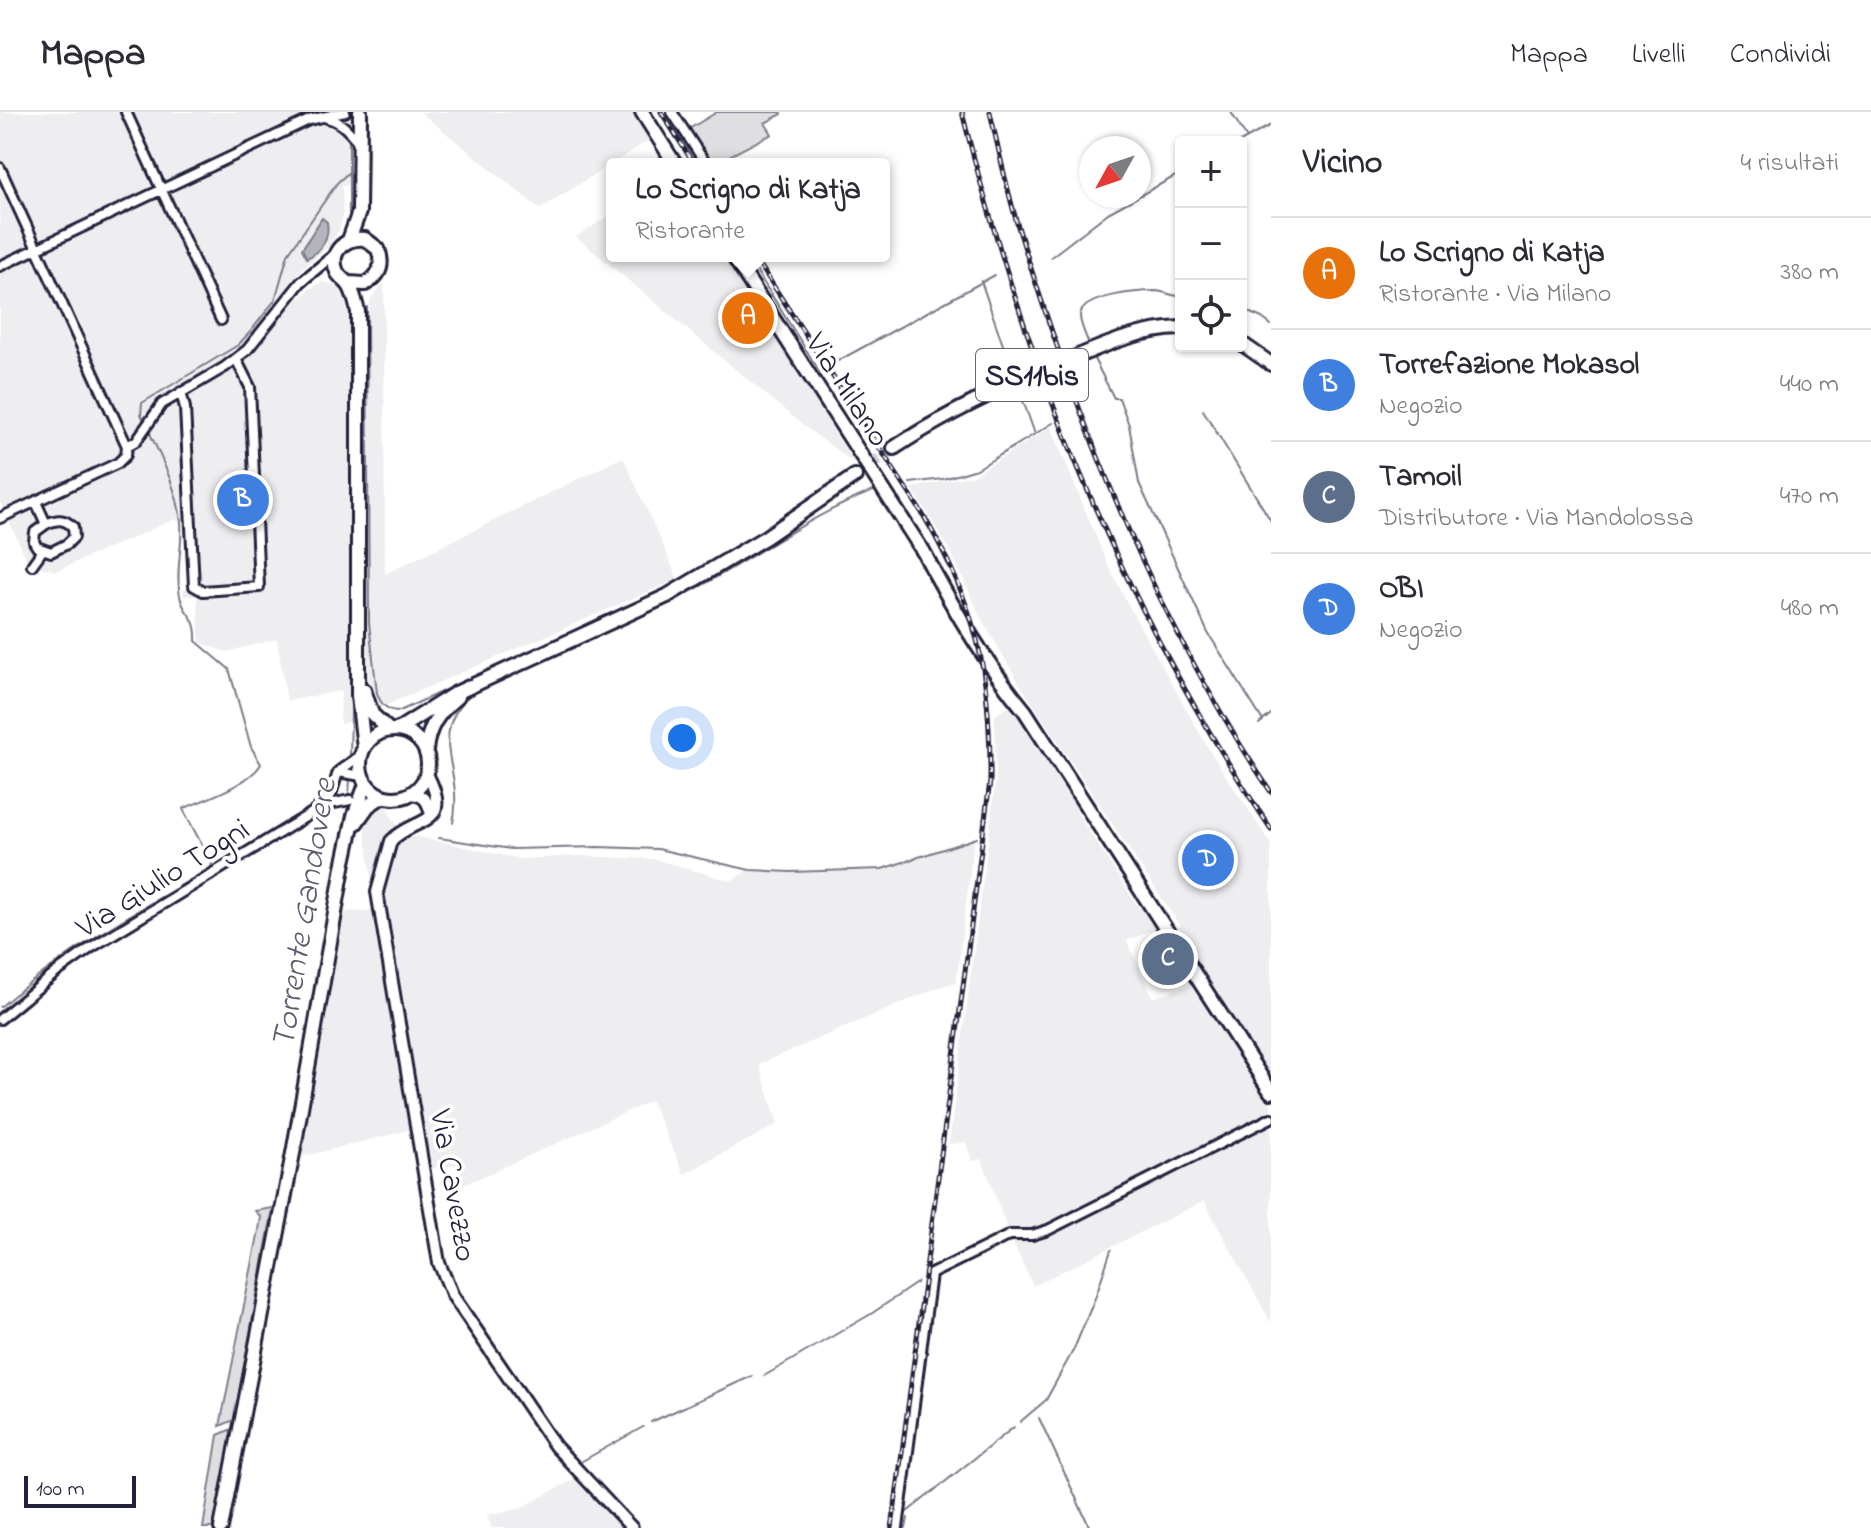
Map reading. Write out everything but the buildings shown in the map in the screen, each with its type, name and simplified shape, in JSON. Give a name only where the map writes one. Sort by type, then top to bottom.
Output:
[{"type":"main road","points":[[358,312],[335,262],[336,253],[349,240],[359,212],[360,112]]},
{"type":"main road","points":[[642,112],[671,158]]},
{"type":"main road","points":[[221,1528],[362,778],[358,312],[365,291],[382,266],[378,249],[359,212]]},
{"type":"main road","points":[[349,240],[357,238],[373,243]]},
{"type":"main road","name":"Via Milano","points":[[737,262],[922,549],[971,632],[1271,1092]]},
{"type":"main road","points":[[345,281],[357,285],[373,280]]},
{"type":"main road","name":"SS11bis","points":[[894,448],[942,417],[989,393],[1129,336],[1175,329]]},
{"type":"main road","points":[[1247,347],[1271,364]]},
{"type":"main road","points":[[360,754],[373,737],[393,730],[454,694],[667,596],[754,544],[855,476]]},
{"type":"main road","points":[[359,671],[372,714],[393,730],[416,738],[426,751]]},
{"type":"main road","points":[[362,778],[383,796],[398,798],[419,788],[427,774],[427,735],[432,724],[449,704],[472,686]]},
{"type":"main road","points":[[351,833],[368,806],[383,796]]},
{"type":"street","points":[[126,112],[221,320]]},
{"type":"street","points":[[0,266],[309,120],[345,112]]},
{"type":"street","points":[[672,112],[702,158]]},
{"type":"street","points":[[322,117],[334,119],[359,143]]},
{"type":"street","points":[[0,168],[127,446],[126,455],[118,463],[0,518]]},
{"type":"street","points":[[127,446],[136,441],[156,411],[236,359],[276,316],[301,282],[336,253]]},
{"type":"street","points":[[313,274],[345,281]]},
{"type":"street","points":[[181,392],[185,408],[194,586],[203,591],[259,587],[250,387],[236,359]]},
{"type":"street","points":[[36,502],[46,524]]},
{"type":"street","points":[[65,520],[73,527],[74,537],[51,552],[42,551],[34,537],[39,528],[46,524],[65,520]]},
{"type":"street","points":[[32,565],[42,551]]},
{"type":"street","points":[[324,805],[331,795],[338,772],[360,754]]},
{"type":"street","points":[[338,772],[362,778]]},
{"type":"street","points":[[427,774],[437,798],[431,815]]},
{"type":"street","points":[[410,794],[421,794],[426,799],[431,815]]},
{"type":"street","name":"Via Giulio Togni","points":[[0,1019],[92,947],[324,805],[346,800]]},
{"type":"street","name":"Via Cavezzo","points":[[431,815],[417,827],[397,835],[391,841],[377,892],[439,1263],[453,1296],[555,1446],[632,1528]]},
{"type":"street","points":[[898,1528],[931,1274],[1010,1235],[1032,1235],[1048,1230],[1271,1118]]},
{"type":"shaded area","points":[[0,112],[359,112],[357,184],[342,186],[340,228],[331,244],[288,286],[301,298],[322,282],[337,285],[345,292],[346,311],[368,313],[371,298],[384,283],[385,574],[623,457],[678,579],[340,725],[341,691],[287,701],[277,639],[226,652],[200,642],[197,596],[184,596],[184,589],[191,588],[187,522],[173,520],[56,571],[29,564],[0,502]]},
{"type":"shaded area","points":[[420,112],[632,112],[649,140],[621,158],[606,158],[606,167],[540,209]]},
{"type":"shaded area","points":[[717,112],[782,114],[765,123],[772,134],[726,158],[710,158],[689,129]]},
{"type":"shaded area","points":[[322,218],[327,222],[326,238],[317,252],[307,258],[302,249]]},
{"type":"shaded area","points":[[606,218],[606,262],[576,237]]},
{"type":"shaded area","points":[[606,262],[728,262],[854,463],[800,423]]},
{"type":"shaded area","points":[[1051,427],[1106,561],[1132,612],[1208,748],[1271,844],[1271,1084],[1173,932],[1180,926],[1021,686],[981,618],[950,550],[912,488],[974,475]]},
{"type":"shaded area","points":[[1011,706],[1078,806],[1076,811],[1139,908],[1142,907],[1156,928],[1127,941],[1153,998],[1194,983],[1271,1101],[1271,1115],[1033,1231],[1008,1231],[982,1159],[972,1161],[966,1142],[949,1144],[996,779],[995,715]]},
{"type":"shaded area","points":[[377,804],[387,807],[405,834],[520,859],[578,856],[654,859],[731,881],[748,870],[791,873],[882,870],[974,840],[956,983],[942,986],[759,1064],[778,1124],[684,1174],[651,1101],[463,1185],[458,1165],[428,1169],[421,1127],[297,1158],[338,912],[376,908],[363,816]]},
{"type":"shaded area","points":[[1271,1121],[1271,1323],[1204,1201],[1033,1286],[1011,1239],[1037,1237]]},
{"type":"shaded area","points":[[273,1208],[234,1420],[220,1426],[259,1230],[261,1217],[255,1211]]},
{"type":"shaded area","points":[[232,1429],[214,1528],[203,1528],[218,1435]]},
{"type":"shaded area","points":[[574,1479],[624,1528],[492,1528],[487,1515],[519,1509]]},
{"type":"waterway","points":[[367,202],[368,112]]},
{"type":"waterway","points":[[1231,112],[1245,136]]},
{"type":"waterway","points":[[1247,138],[1271,125]]},
{"type":"waterway","name":"Torrente Gandovere","points":[[349,141],[349,214]]},
{"type":"waterway","points":[[145,423],[141,414],[142,403],[238,345],[251,331],[275,300],[288,254],[337,183],[349,172]]},
{"type":"waterway","points":[[1051,257],[1108,213],[1175,176]]},
{"type":"waterway","points":[[757,272],[820,372]]},
{"type":"waterway","points":[[836,362],[995,275]]},
{"type":"waterway","points":[[981,281],[1014,377]]},
{"type":"waterway","points":[[1090,347],[1080,316],[1090,303],[1138,292],[1156,291],[1175,295]]},
{"type":"waterway","points":[[367,307],[369,623],[377,693],[385,706],[400,711],[475,676]]},
{"type":"waterway","name":"Torrente Gandovere","points":[[350,310],[352,554]]},
{"type":"waterway","points":[[1247,312],[1271,325]]},
{"type":"waterway","points":[[1093,357],[1114,398],[1119,398],[1129,425],[1139,483],[1208,633],[1263,721]]},
{"type":"waterway","points":[[1018,387],[1035,434]]},
{"type":"waterway","points":[[1203,410],[1271,521]]},
{"type":"waterway","points":[[910,483],[943,479],[977,469],[1053,423]]},
{"type":"waterway","points":[[0,1007],[75,950],[210,869],[212,864],[183,809],[237,784],[261,764],[251,747],[229,669],[196,641],[194,625],[182,603],[178,577],[179,510],[168,474],[148,429]]},
{"type":"waterway","points":[[505,677],[677,598],[807,523],[873,491]]},
{"type":"waterway","name":"Torrente Gandovere","points":[[350,758],[352,664]]},
{"type":"waterway","points":[[453,823],[454,785],[448,738],[459,707],[474,691]]},
{"type":"waterway","points":[[1259,724],[1271,714]]},
{"type":"waterway","name":"Torrente Gandovere","points":[[349,798],[350,776]]},
{"type":"waterway","name":"Torrente Gandovere","points":[[341,849],[348,804]]},
{"type":"waterway","points":[[439,838],[511,849],[658,849],[750,870],[791,872],[882,869],[977,838]]},
{"type":"waterway","points":[[1020,1422],[1046,1400],[1074,1349],[1111,1250]]},
{"type":"waterway","points":[[936,1277],[952,1268]]},
{"type":"waterway","points":[[764,1376],[871,1314],[918,1282]]},
{"type":"waterway","points":[[651,1422],[752,1376]]},
{"type":"waterway","points":[[1039,1418],[1090,1528]]},
{"type":"waterway","points":[[577,1464],[643,1427]]},
{"type":"waterway","points":[[907,1512],[1014,1427]]},
{"type":"waterway","points":[[557,1455],[564,1463]]},
{"type":"waterway","points":[[577,1478],[583,1483]]},
{"type":"waterway","points":[[906,1528],[908,1518]]},
{"type":"waterway","points":[[228,1528],[229,1521]]},
{"type":"tunnel","points":[[855,476],[894,448]]},
{"type":"railway","points":[[661,112],[690,158]]},
{"type":"railway","points":[[962,112],[1016,300],[1085,484],[1125,573],[1170,661],[1218,746],[1271,829]]},
{"type":"railway","points":[[990,112],[1003,171],[1042,303],[1124,520],[1192,660],[1271,792]]},
{"type":"railway","points":[[758,262],[941,547],[968,611],[984,673],[988,706],[990,781],[892,1528]]},
{"type":"place","name":"Lo Scrigno di Katja","points":[[748,318]]},
{"type":"place","name":"Torrefazione Mokasol","points":[[243,500]]},
{"type":"place","name":"OBI","points":[[1208,860]]},
{"type":"place","name":"Tamoil","points":[[1168,959]]}]
